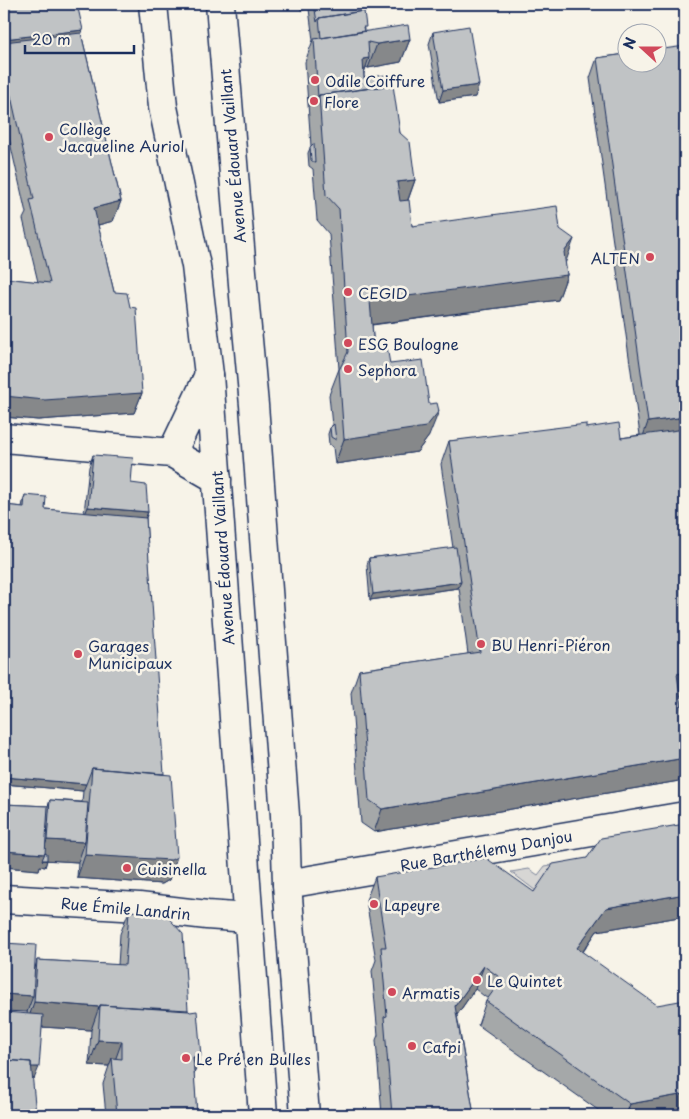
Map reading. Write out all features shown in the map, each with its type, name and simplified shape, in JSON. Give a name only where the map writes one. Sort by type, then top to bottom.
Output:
[{"type":"main road","name":"Avenue Édouard Vaillant","points":[[153,4],[163,107],[196,266],[209,374],[263,1115]]},
{"type":"main road","name":"Avenue Édouard Vaillant","points":[[220,4],[254,405],[305,1115]]},
{"type":"main road","points":[[172,453],[209,374]]},
{"type":"main road","points":[[4,438],[172,453],[217,479]]},
{"type":"main road","name":"Rue Barthélemy Danjou","points":[[287,884],[685,816]]},
{"type":"main road","name":"Rue Émile Landrin","points":[[4,899],[139,908],[248,918]]},
{"type":"shaded area","points":[[563,863],[540,894],[511,872],[529,869],[538,875],[545,866]]},
{"type":"building","points":[[4,4],[77,4],[83,30],[4,39]]},
{"type":"building","points":[[314,4],[361,4],[362,11],[319,18],[317,22]]},
{"type":"building","points":[[364,11],[366,27],[363,27],[364,31],[321,38],[319,18]]},
{"type":"building","points":[[408,25],[410,39],[377,44],[368,42],[369,58],[363,59],[364,78],[386,75],[388,86],[319,95],[318,97],[314,39]]},
{"type":"building","points":[[469,26],[479,85],[443,90],[433,32]]},
{"type":"building","name":"Collège Jacqueline Auriol","points":[[81,33],[121,201],[94,208],[114,292],[127,293],[130,307],[136,308],[142,393],[45,400],[4,396],[4,278],[50,283],[30,200],[34,199],[4,65],[4,42]]},
{"type":"building","name":"ALTEN","points":[[685,46],[685,417],[648,422],[597,58],[616,55],[616,72],[666,72],[666,49]]},
{"type":"building","points":[[393,85],[400,133],[410,142],[415,180],[397,182],[400,201],[409,200],[412,226],[557,206],[560,229],[574,239],[564,252],[567,275],[370,301],[374,349],[387,347],[390,364],[423,360],[429,404],[437,403],[439,411],[426,427],[344,439],[339,370],[348,352],[339,209],[326,195],[319,95]]},
{"type":"building","points":[[314,143],[315,163],[311,160],[310,147]]},
{"type":"building","points":[[619,423],[621,438],[685,429],[685,672],[677,674],[685,729],[685,758],[382,809],[369,800],[359,670],[480,652],[449,441],[586,424],[586,428]]},
{"type":"building","points":[[334,424],[336,440],[331,437],[330,428]]},
{"type":"building","points":[[93,455],[133,458],[131,483],[146,485],[148,512],[88,507]]},
{"type":"building","name":"Garages Municipaux","points":[[25,495],[46,497],[45,509],[146,518],[164,774],[92,768],[86,784],[4,777],[4,505],[24,507]]},
{"type":"building","points":[[456,547],[461,582],[373,594],[369,558]]},
{"type":"building","points":[[682,706],[685,706],[684,721]]},
{"type":"building","points":[[92,768],[171,775],[177,857],[171,860],[85,855]]},
{"type":"building","points":[[50,800],[88,803],[85,842],[47,840]]},
{"type":"building","points":[[4,804],[48,806],[45,854],[4,851]]},
{"type":"building","name":"Le Quintet","points":[[685,824],[685,894],[606,908],[577,948],[657,1005],[685,1000],[685,1094],[630,1104],[486,1001],[502,979],[484,966],[455,1006],[474,1115],[392,1115],[384,1017],[387,1016],[381,947],[386,947],[375,877],[486,858],[534,892],[553,864],[587,858],[601,838]]},
{"type":"building","points":[[45,853],[47,854],[47,860],[42,860]]},
{"type":"building","points":[[129,911],[165,914],[183,934],[188,1010],[100,1005],[100,1007],[34,1002],[37,960],[125,965]]},
{"type":"building","points":[[4,943],[36,945],[33,996],[4,994]]},
{"type":"building","points":[[100,1005],[197,1011],[201,1056],[193,1057],[197,1115],[117,1115],[112,1058],[122,1059],[122,1041],[98,1040]]},
{"type":"building","points":[[4,1012],[43,1015],[39,1067],[31,1067],[31,1062],[4,1060]]},
{"type":"building","points":[[4,1060],[31,1062],[36,1115],[4,1115]]},
{"type":"place","name":"Odile Coiffure","points":[[315,80]]},
{"type":"place","name":"Flore","points":[[314,101]]},
{"type":"place","name":"Collège Jacqueline Auriol","points":[[49,137]]},
{"type":"place","name":"ALTEN","points":[[650,257]]},
{"type":"place","name":"CEGID","points":[[348,292]]},
{"type":"place","name":"ESG Boulogne","points":[[348,343]]},
{"type":"place","name":"Sephora","points":[[348,369]]},
{"type":"place","name":"BU Henri-Piéron","points":[[481,644]]},
{"type":"place","name":"Garages Municipaux","points":[[78,654]]},
{"type":"place","name":"Cuisinella","points":[[127,868]]},
{"type":"place","name":"Lapeyre","points":[[374,904]]},
{"type":"place","name":"Le Quintet","points":[[477,980]]},
{"type":"place","name":"Armatis","points":[[392,992]]},
{"type":"place","name":"Cafpi","points":[[412,1046]]},
{"type":"place","name":"Le Pré en Bulles","points":[[186,1058]]}]
